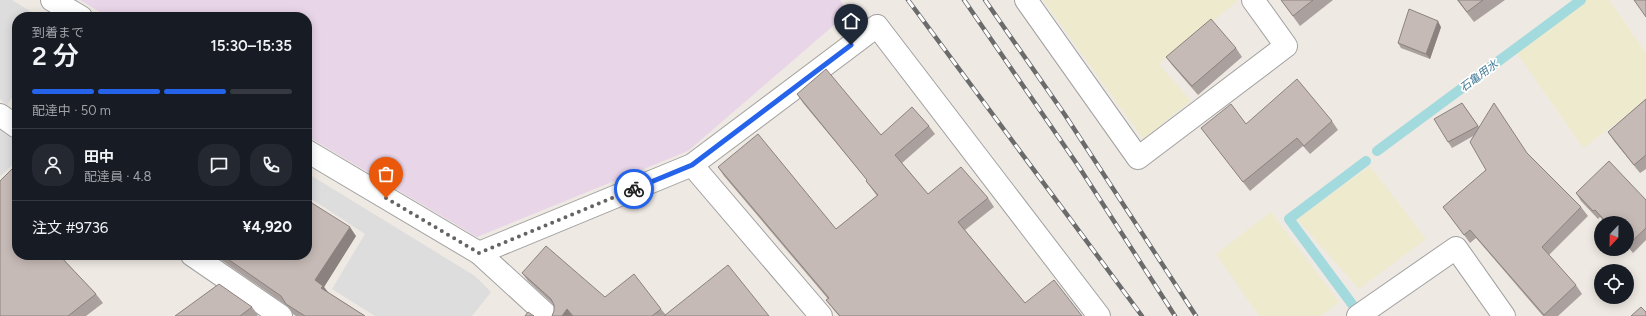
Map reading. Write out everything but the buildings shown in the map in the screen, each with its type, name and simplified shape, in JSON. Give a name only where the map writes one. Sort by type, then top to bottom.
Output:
[{"type":"street","points":[[52,0],[72,12]]},
{"type":"street","points":[[1026,0],[1138,158],[1286,46],[1253,0]]},
{"type":"street","points":[[479,253],[692,165],[877,26],[1099,316]]},
{"type":"street","points":[[0,115],[12,123]]},
{"type":"street","points":[[312,154],[479,253],[548,316]]},
{"type":"street","points":[[692,165],[821,316]]},
{"type":"street","points":[[1358,316],[1456,248],[1504,316]]},
{"type":"street","points":[[199,260],[281,316]]},
{"type":"shaded area","points":[[0,0],[12,0],[32,12],[12,12],[12,98],[7,105],[0,99]]},
{"type":"shaded area","points":[[80,0],[840,0],[848,13],[688,151],[477,237],[312,139],[312,12],[100,12]]},
{"type":"shaded area","points":[[1043,0],[1239,0],[1159,64],[1191,101],[1143,139]]},
{"type":"shaded area","points":[[1584,0],[1609,0],[1646,53],[1646,101],[1583,148],[1515,50]]},
{"type":"shaded area","points":[[0,130],[12,138],[12,165],[0,176]]},
{"type":"shaded area","points":[[1370,166],[1426,239],[1359,289],[1297,219]]},
{"type":"shaded area","points":[[312,176],[475,276],[491,292],[472,316],[375,316],[332,289],[365,234],[312,199]]},
{"type":"shaded area","points":[[1271,212],[1339,302],[1321,316],[1259,316],[1216,254]]},
{"type":"waterway","name":"石亀用水","points":[[1377,151],[1581,0]]},
{"type":"waterway","name":"石亀用水","points":[[1352,304],[1289,219],[1366,161]]},
{"type":"railway","points":[[908,0],[1142,316]]},
{"type":"railway","points":[[964,0],[1079,167],[1175,316]]},
{"type":"railway","points":[[985,0],[1065,115],[1196,316]]},
{"type":"way so far","points":[[386,198],[479,253],[634,189]]},
{"type":"route","points":[[634,189],[692,165],[851,45]]}]
